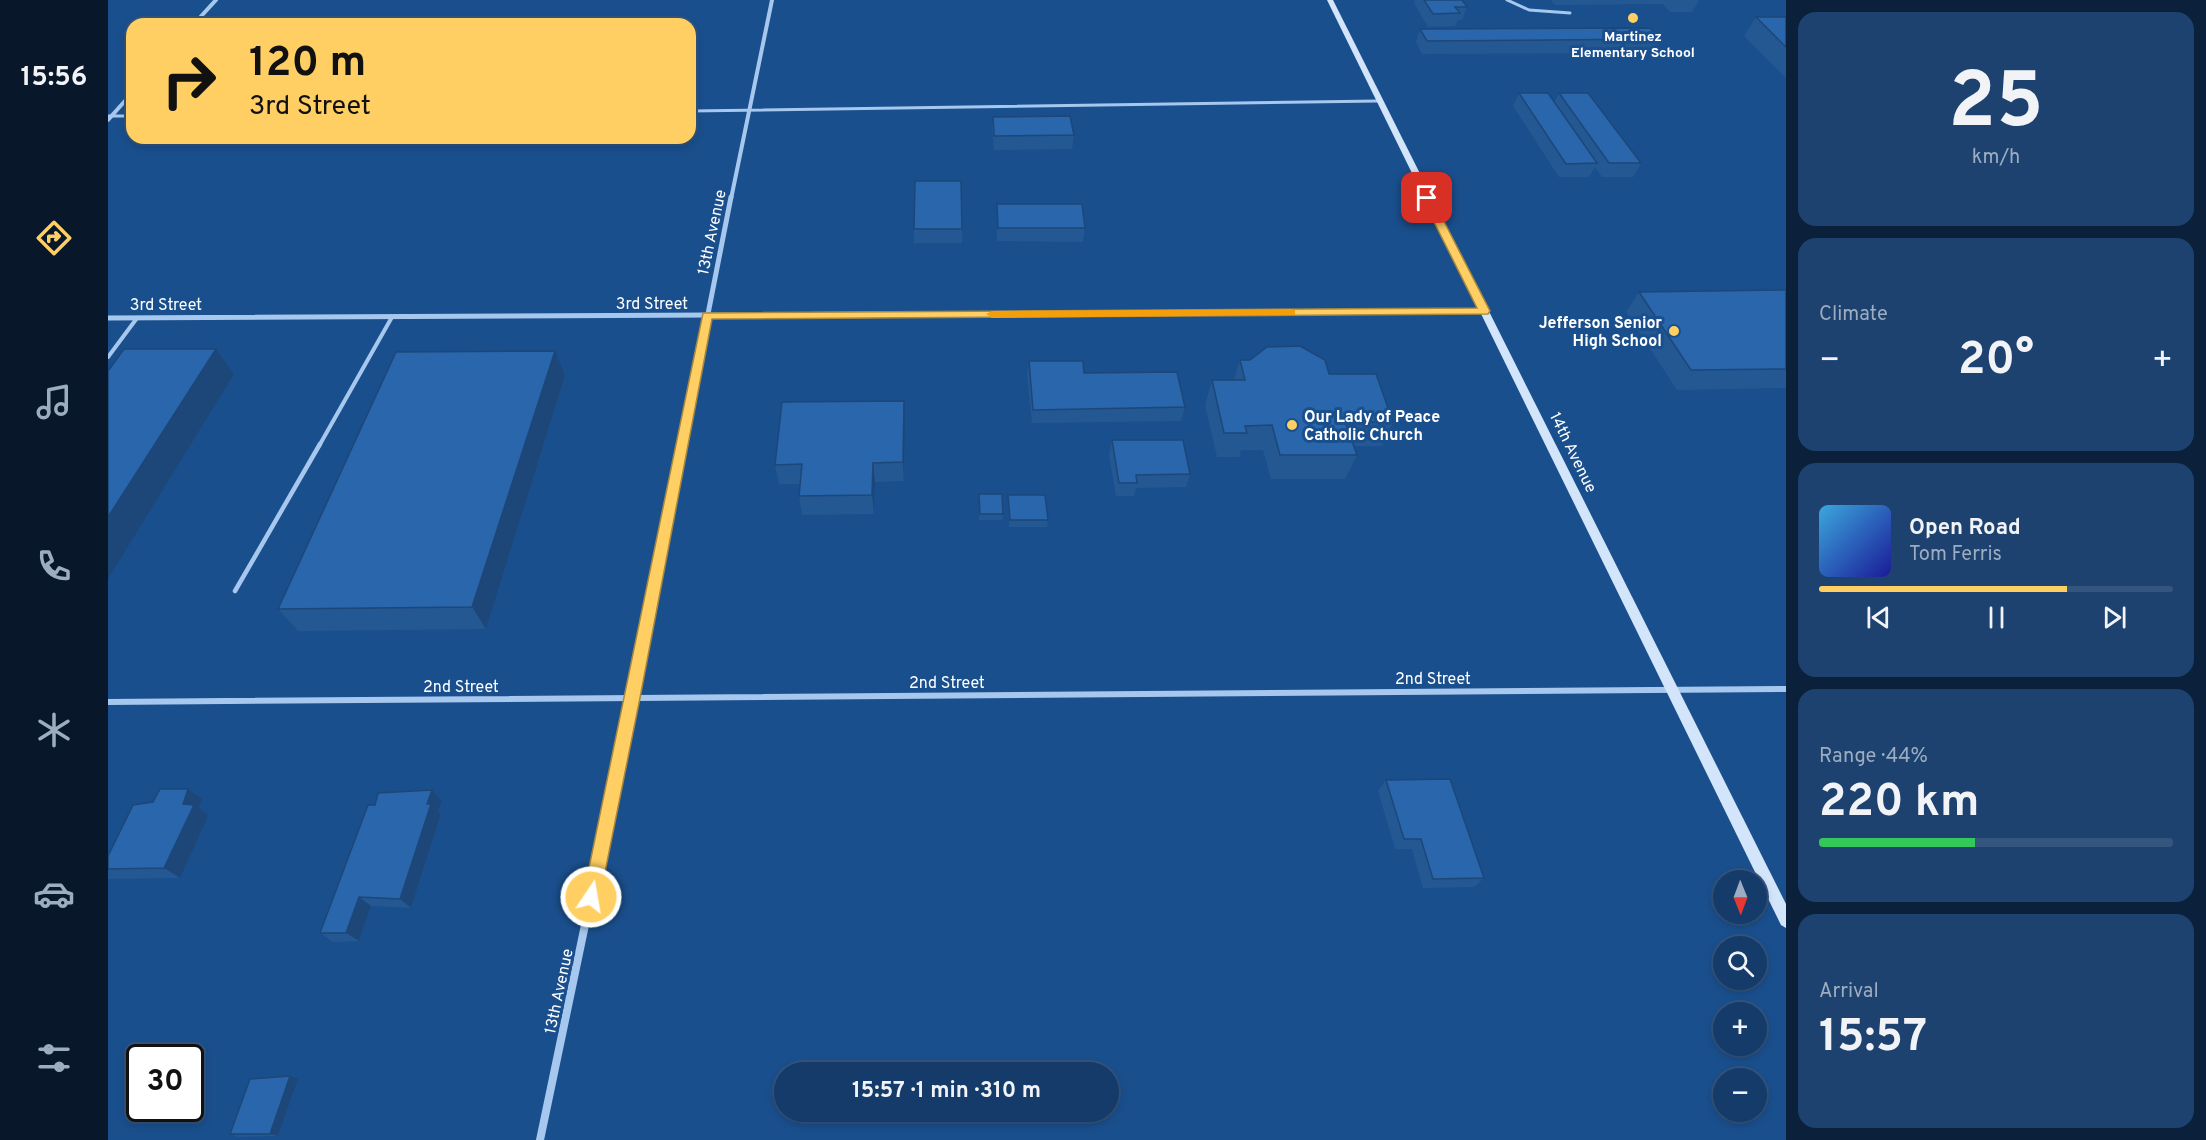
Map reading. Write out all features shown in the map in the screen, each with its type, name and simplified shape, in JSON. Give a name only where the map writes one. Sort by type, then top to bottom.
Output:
[{"type":"street","points":[[200,18],[216,0]]},
{"type":"street","name":"13th Avenue","points":[[540,1140],[633,698],[707,316],[772,0]]},
{"type":"street","name":"14th Avenue","points":[[1330,0],[1378,101],[1786,920]]},
{"type":"street","points":[[109,117],[126,99]]},
{"type":"street","name":"3rd Street","points":[[108,318],[1484,311]]},
{"type":"street","name":"2nd Street","points":[[108,702],[1786,689]]},
{"type":"lane","points":[[1507,0],[1515,6],[1540,12],[1570,14]]},
{"type":"lane","points":[[696,111],[1378,101]]},
{"type":"lane","points":[[109,117],[126,116]]},
{"type":"lane","points":[[235,591],[392,317]]},
{"type":"lane","points":[[108,357],[137,318]]},
{"type":"building","points":[[1424,0],[1462,0],[1467,7],[1455,7],[1460,13],[1433,14]]},
{"type":"building","points":[[1756,17],[1786,17],[1786,47]]},
{"type":"building","points":[[1650,28],[1660,39],[1427,41],[1420,29]]},
{"type":"building","points":[[1519,93],[1548,93],[1597,163],[1566,164]]},
{"type":"building","points":[[1559,93],[1588,93],[1641,163],[1609,163]]},
{"type":"building","points":[[1070,116],[1074,135],[994,136],[993,117]]},
{"type":"building","points":[[915,181],[961,181],[962,229],[914,229]]},
{"type":"building","points":[[997,204],[1082,204],[1085,228],[998,228]]},
{"type":"building","points":[[1786,290],[1786,369],[1691,370],[1639,292]]},
{"type":"building","name":"Our Lady of Peace Catholic Church","points":[[1300,346],[1325,360],[1329,374],[1376,374],[1393,422],[1345,422],[1357,455],[1280,455],[1272,425],[1245,426],[1247,433],[1224,433],[1212,380],[1245,380],[1240,360],[1250,360],[1267,347]]},
{"type":"building","points":[[124,349],[216,349],[108,517],[108,371]]},
{"type":"building","points":[[555,351],[472,607],[278,609],[396,352]]},
{"type":"building","points":[[1029,361],[1083,361],[1084,373],[1177,372],[1185,407],[1033,410]]},
{"type":"building","points":[[904,401],[903,462],[873,463],[872,495],[799,496],[802,464],[775,465],[782,402]]},
{"type":"building","points":[[1112,440],[1183,440],[1190,474],[1136,475],[1137,483],[1119,483]]},
{"type":"building","points":[[979,494],[1002,494],[1003,514],[980,514]]},
{"type":"building","points":[[1008,495],[1045,495],[1048,520],[1010,520]]},
{"type":"building","points":[[1450,779],[1484,878],[1433,879],[1421,839],[1404,839],[1386,780]]},
{"type":"building","points":[[160,789],[188,789],[183,804],[194,805],[164,868],[108,869],[108,856],[133,805],[153,802]]},
{"type":"building","points":[[432,790],[427,804],[431,804],[400,899],[359,897],[346,933],[320,933],[368,805],[375,805],[378,793]]},
{"type":"building","points":[[290,1076],[270,1134],[230,1134],[250,1079]]},
{"type":"slow traffic","points":[[992,314],[1291,312]]},
{"type":"place","name":"Martinez Elementary School","points":[[1633,18]]},
{"type":"place","name":"Jefferson Senior High School","points":[[1674,331]]},
{"type":"place","name":"Our Lady of Peace Catholic Church","points":[[1292,425]]},
{"type":"route","points":[[591,897],[633,698],[707,316],[1484,311],[1427,198]]}]
